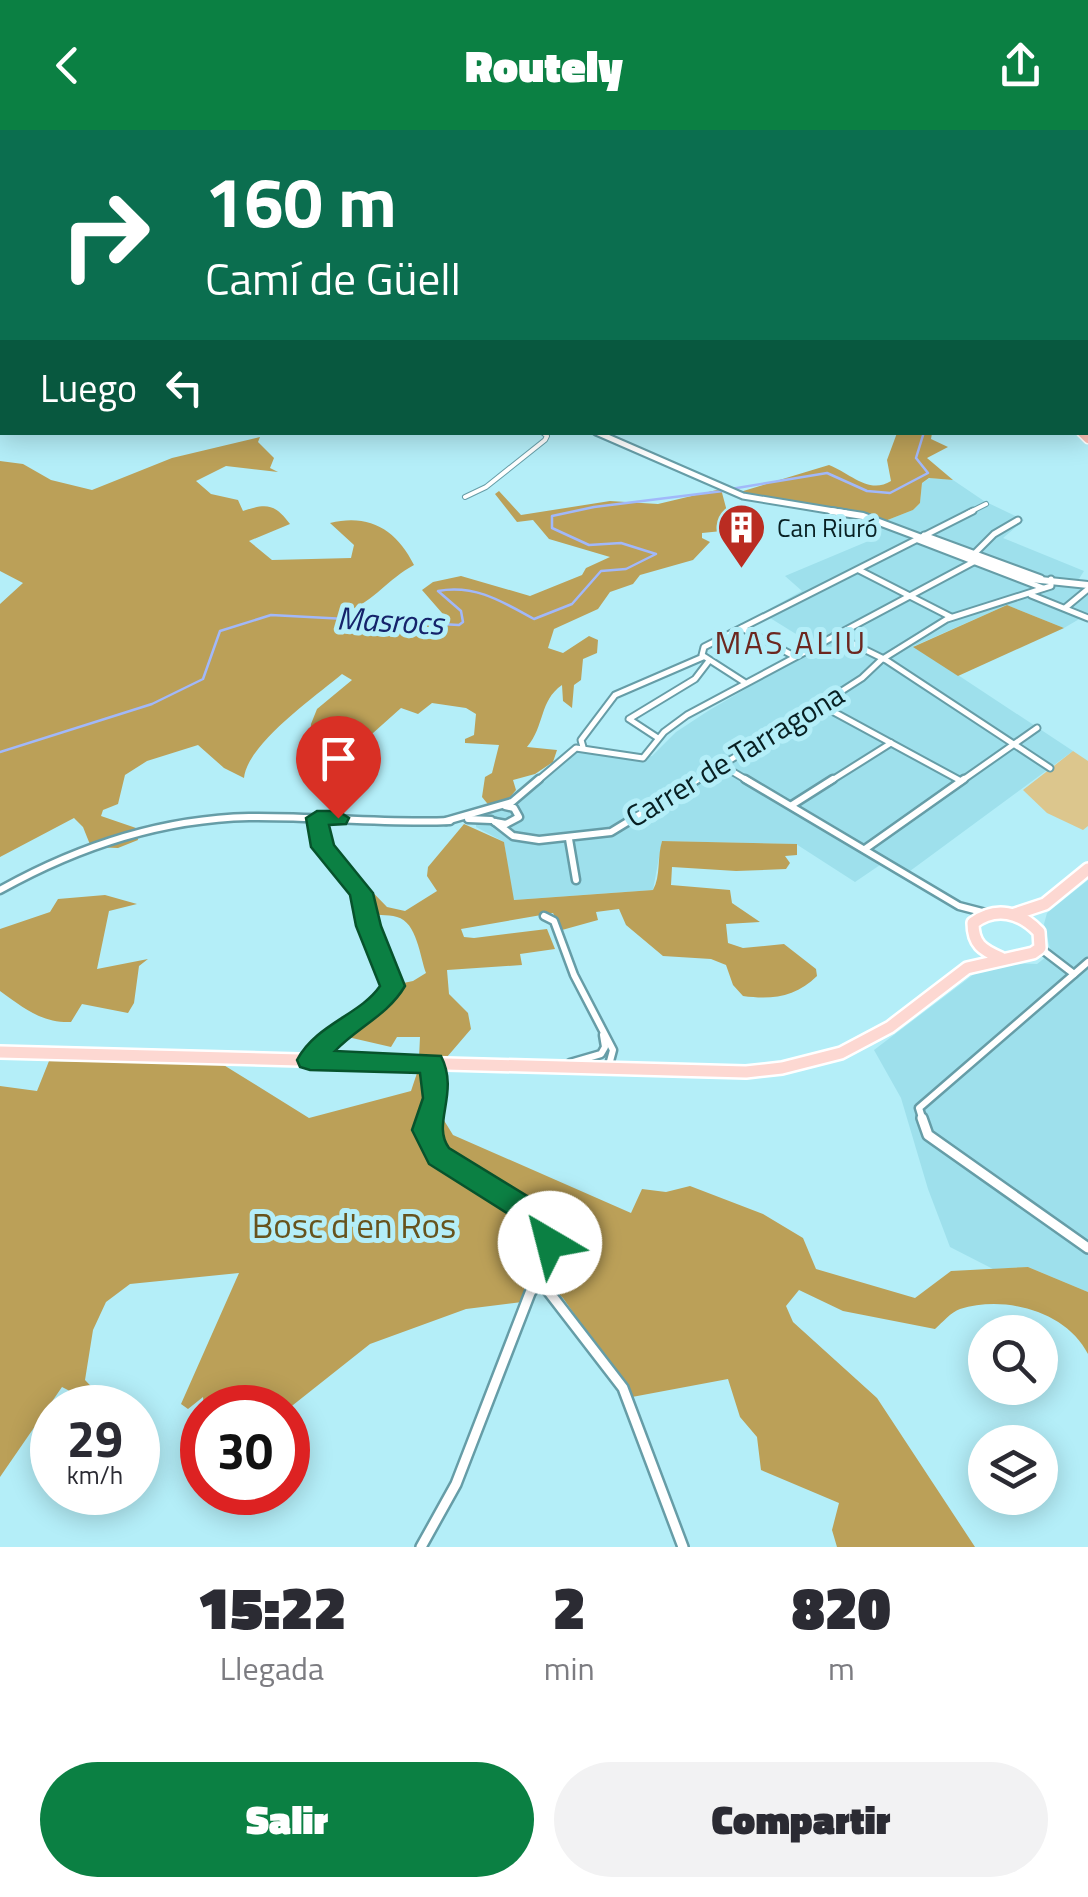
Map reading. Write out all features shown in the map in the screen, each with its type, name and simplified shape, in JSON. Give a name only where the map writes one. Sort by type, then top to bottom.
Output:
[{"type":"main road","points":[[1001,958],[976,944],[971,933],[974,923],[988,913],[1014,914],[1045,904],[1088,869]]},
{"type":"main road","points":[[1036,927],[1045,904]]},
{"type":"main road","points":[[0,1052],[715,1071],[798,1068],[846,1053],[881,1035],[967,968],[1001,958],[1026,958],[1040,948],[1042,940],[1036,927],[1014,914]]},
{"type":"main road","points":[[967,968],[976,944]]},
{"type":"main road","points":[[556,1067],[611,1060],[649,1069]]},
{"type":"street","points":[[465,497],[488,486],[520,454],[546,440],[546,435]]},
{"type":"street","points":[[603,435],[726,490],[790,507],[862,516],[1047,584],[1088,587]]},
{"type":"street","points":[[658,738],[629,719],[695,679],[705,659],[704,647],[986,504]]},
{"type":"street","points":[[446,821],[503,806],[525,792],[564,754],[582,747],[637,760],[648,755],[658,738],[687,715],[975,558],[994,534],[1018,520]]},
{"type":"street","points":[[858,570],[952,618]]},
{"type":"street","points":[[1047,584],[1074,584]]},
{"type":"street","name":"Carrer de Tarragona","points":[[493,821],[513,836],[523,838],[569,839],[611,832],[820,705],[862,678],[881,660],[952,618],[1030,595],[1047,584]]},
{"type":"street","points":[[1064,609],[1088,587]]},
{"type":"street","points":[[1030,595],[1088,618]]},
{"type":"street","points":[[742,628],[793,656]]},
{"type":"street","points":[[835,635],[1050,768]]},
{"type":"street","points":[[705,659],[745,683]]},
{"type":"street","points":[[582,747],[581,740],[614,696],[648,678],[688,668],[705,659]]},
{"type":"street","points":[[820,705],[960,781]]},
{"type":"street","points":[[865,850],[1038,728]]},
{"type":"street","points":[[792,806],[892,742]]},
{"type":"street","points":[[722,765],[958,906],[974,923]]},
{"type":"street","points":[[0,890],[54,860],[151,828],[244,817],[512,823],[519,817],[525,792]]},
{"type":"street","points":[[503,806],[518,811]]},
{"type":"street","points":[[493,809],[493,821]]},
{"type":"street","points":[[310,1060],[340,1029],[383,1000],[393,981],[368,926],[362,893],[327,856],[317,818]]},
{"type":"street","points":[[512,823],[514,833],[523,838]]},
{"type":"street","points":[[569,839],[576,880]]},
{"type":"street","points":[[958,906],[988,913]]},
{"type":"street","points":[[544,916],[554,922],[611,1060]]},
{"type":"street","points":[[1040,948],[1057,965]]},
{"type":"street","points":[[1026,958],[1057,965],[1074,974]]},
{"type":"street","points":[[1088,962],[920,1108],[928,1135],[1088,1248]]},
{"type":"street","points":[[603,1034],[604,1051],[611,1060]]},
{"type":"street","points":[[556,1067],[591,1059],[604,1051]]},
{"type":"street","points":[[421,1547],[456,1484],[530,1293],[540,1278],[552,1234],[540,1219],[439,1156],[430,1145],[426,1130],[436,1098],[436,1063]]},
{"type":"street","points":[[540,1278],[624,1388],[682,1547]]},
{"type":"shaded area","points":[[930,478],[953,480],[984,501],[1024,520],[1003,538],[1084,571],[1077,582],[1088,583],[1088,620],[1081,618],[1064,628],[1007,605],[914,646],[1073,751],[910,871],[880,865],[855,882],[796,844],[662,841],[653,890],[513,900],[504,842],[476,827],[476,814],[507,801],[568,749],[582,745],[626,758],[652,756],[676,732],[817,647],[762,613],[802,591],[785,576],[878,537],[870,532],[913,510],[920,503],[922,483]]},
{"type":"shaded area","points":[[1073,751],[1088,761],[1088,826],[1083,830],[1047,813],[1023,790]]},
{"type":"shaded area","points":[[1088,880],[1088,1292],[1028,1267],[993,1269],[950,1247],[901,1098],[874,1050],[978,971],[1012,963],[1037,964],[1051,953],[1044,924],[1047,913]]},
{"type":"green space","points":[[896,435],[932,435],[931,439],[948,447],[927,458],[953,480],[929,478],[922,483],[920,503],[913,510],[885,521],[740,492],[829,465],[867,484],[883,485],[891,481],[887,460]]},
{"type":"green space","points":[[260,437],[258,442],[274,458],[270,468],[278,472],[226,466],[196,481],[211,494],[238,500],[243,511],[270,507],[285,517],[290,524],[249,541],[272,560],[351,558],[354,545],[330,523],[357,520],[390,534],[414,565],[348,611],[355,615],[449,621],[422,590],[433,582],[461,576],[530,596],[582,575],[586,568],[610,557],[549,539],[533,520],[517,522],[495,494],[499,491],[521,515],[610,501],[658,504],[721,489],[732,530],[702,533],[702,538],[710,542],[693,560],[640,575],[633,584],[610,592],[598,609],[554,629],[548,648],[563,653],[589,636],[598,640],[597,653],[583,659],[581,680],[574,685],[572,708],[563,701],[562,685],[549,698],[527,747],[557,750],[553,762],[535,774],[513,780],[516,790],[507,801],[491,808],[482,797],[485,777],[492,773],[499,745],[465,743],[474,735],[476,714],[466,708],[432,703],[418,714],[401,708],[354,750],[312,780],[299,773],[309,752],[311,724],[317,709],[352,680],[342,674],[269,736],[248,765],[244,778],[224,768],[198,745],[147,761],[125,775],[118,804],[103,810],[101,816],[136,828],[138,840],[118,848],[91,847],[83,827],[74,818],[0,857],[0,604],[23,583],[0,571],[0,461],[23,464],[51,480],[92,490],[172,458]]},
{"type":"green space","points":[[1007,605],[1064,628],[958,676],[913,647]]},
{"type":"green space","points":[[464,824],[504,842],[514,900],[653,890],[662,841],[797,844],[797,855],[785,856],[790,863],[786,869],[672,867],[671,885],[730,890],[732,903],[760,922],[726,924],[728,943],[743,948],[784,944],[816,969],[817,976],[801,989],[783,995],[743,996],[733,985],[726,965],[711,959],[663,956],[626,925],[619,909],[596,912],[598,920],[562,930],[553,913],[461,929],[464,937],[474,938],[547,929],[555,949],[520,954],[522,965],[447,970],[449,994],[468,1013],[471,1029],[447,1057],[419,1058],[420,1037],[397,1037],[391,1047],[339,1035],[352,1019],[380,1006],[381,995],[389,986],[413,981],[426,973],[409,926],[397,917],[365,913],[360,905],[361,888],[353,878],[357,876],[387,907],[405,911],[437,891],[427,876],[428,867]]},
{"type":"green space","points":[[105,895],[137,904],[109,911],[97,969],[148,959],[139,966],[134,1003],[128,1013],[82,1004],[71,1022],[60,1022],[33,1013],[0,991],[0,929],[50,912],[58,899]]},
{"type":"green space","name":"Bosc d'en Ros","points":[[49,1061],[222,1064],[309,1118],[411,1091],[418,1070],[426,1076],[432,1101],[453,1135],[631,1213],[642,1189],[666,1192],[690,1186],[763,1214],[803,1238],[816,1269],[915,1298],[951,1271],[1028,1267],[1088,1292],[1088,1354],[1078,1339],[1058,1322],[1058,1315],[1014,1306],[960,1309],[935,1329],[843,1311],[799,1290],[786,1306],[793,1322],[877,1398],[975,1547],[837,1547],[832,1530],[839,1503],[761,1470],[757,1437],[740,1417],[728,1379],[632,1397],[563,1298],[530,1267],[530,1301],[466,1309],[370,1344],[310,1392],[310,1385],[189,1385],[239,1273],[130,1284],[106,1302],[93,1330],[85,1380],[90,1385],[30,1385],[30,1433],[0,1477],[0,1086],[37,1091]]},
{"type":"waterway","name":"Masrocs","points":[[731,489],[827,473],[867,491],[890,493],[928,473],[916,458],[923,435]]},
{"type":"waterway","name":"Masrocs","points":[[0,752],[152,704],[203,679],[220,631],[271,615],[459,625],[463,622],[461,611],[438,591],[451,589],[488,596],[534,619],[572,604],[601,571],[626,569],[656,554],[621,543],[589,545],[552,528],[552,516],[723,491]]},
{"type":"place","name":"Can Riuró","points":[[742,570]]},
{"type":"district","name":"MAS ALIU","points":[[791,643]]},
{"type":"route","points":[[338,818],[317,818],[322,847],[362,893],[368,926],[393,986],[383,1000],[340,1029],[310,1060],[432,1063],[436,1098],[426,1130],[430,1145],[439,1156],[528,1209],[552,1234],[550,1243]]}]
